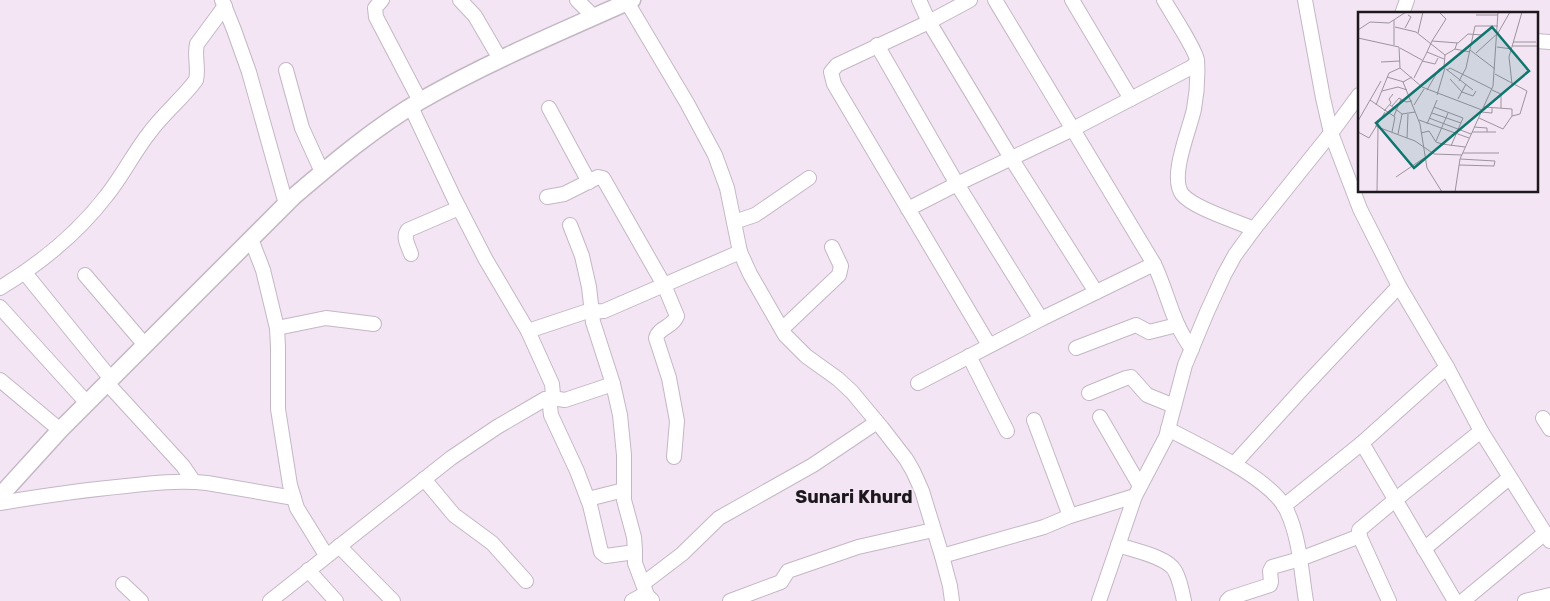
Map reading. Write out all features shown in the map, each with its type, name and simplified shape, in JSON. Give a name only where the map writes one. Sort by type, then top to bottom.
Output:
[{"type":"street","points":[[382,0],[374,8],[376,17],[416,104],[459,208],[494,276],[528,330],[552,384],[553,391],[550,409],[552,418],[588,499],[602,552],[604,555],[635,552]]},
{"type":"street","points":[[460,0],[475,16],[500,59]]},
{"type":"street","points":[[576,0],[594,17]]},
{"type":"street","points":[[919,0],[929,22],[1011,158],[1096,292]]},
{"type":"street","points":[[970,0],[929,22],[834,67],[831,71],[831,78],[989,345]]},
{"type":"street","points":[[995,0],[1154,264],[1177,325],[1192,349]]},
{"type":"street","points":[[1072,0],[1131,99]]},
{"type":"street","points":[[1164,0],[1195,54],[1198,73],[1194,111],[1178,174],[1179,189],[1189,201],[1196,205],[1254,229]]},
{"type":"street","points":[[1305,0],[1331,133],[1360,209],[1399,286],[1447,367],[1481,431],[1547,537],[1463,601]]},
{"type":"street","points":[[0,496],[60,430],[286,204],[322,172],[382,125],[416,104],[500,59],[630,1],[715,155],[727,188],[740,252],[750,274],[782,329],[806,356],[845,385],[877,422],[913,471],[922,491],[942,556],[952,601]]},
{"type":"street","points":[[223,3],[249,72],[286,204]]},
{"type":"street","points":[[0,288],[25,273],[60,246],[88,218],[112,188],[149,132],[194,82],[197,73],[197,44],[223,3]]},
{"type":"street","points":[[878,45],[957,184],[1041,319]]},
{"type":"street","points":[[908,210],[957,184],[1073,129],[1192,67],[1196,63]]},
{"type":"street","points":[[286,70],[302,128],[322,172]]},
{"type":"street","points":[[1099,601],[1137,491],[1164,442],[1180,381],[1224,275],[1235,255],[1254,229],[1358,97]]},
{"type":"street","points":[[549,108],[589,182]]},
{"type":"street","points":[[548,197],[564,194],[601,176],[664,285],[677,316],[674,322],[659,332],[656,338],[670,378],[677,421],[674,457]]},
{"type":"street","points":[[734,222],[755,215],[808,178]]},
{"type":"street","points":[[411,254],[405,237],[409,229],[459,208]]},
{"type":"street","points":[[570,225],[584,265],[589,287],[591,312],[613,384],[623,434],[624,500],[634,537],[635,563],[648,593]]},
{"type":"street","points":[[251,240],[262,270],[277,328],[278,409],[290,485],[301,515],[326,555]]},
{"type":"street","points":[[782,329],[839,274],[841,266],[832,247]]},
{"type":"street","points":[[528,330],[585,312],[604,311],[740,252]]},
{"type":"street","points":[[918,383],[989,345],[1154,264]]},
{"type":"street","points":[[25,273],[109,381],[183,466],[194,482]]},
{"type":"street","points":[[85,275],[145,345]]},
{"type":"street","points":[[1234,464],[1399,286]]},
{"type":"street","points":[[0,307],[87,403]]},
{"type":"street","points":[[277,328],[326,318],[374,324]]},
{"type":"street","points":[[1076,348],[1136,325],[1149,332],[1177,325]]},
{"type":"street","points":[[969,356],[1007,431]]},
{"type":"street","points":[[1284,506],[1362,443],[1447,367]]},
{"type":"street","points":[[1089,393],[1131,377],[1147,395],[1174,406]]},
{"type":"street","points":[[0,380],[60,430]]},
{"type":"street","points":[[270,601],[424,479],[497,427],[543,400],[552,398],[565,400],[613,384]]},
{"type":"street","points":[[1100,417],[1137,491]]},
{"type":"street","points":[[1034,420],[1070,516]]},
{"type":"street","points":[[632,601],[648,593],[682,554],[719,518],[814,465],[877,422]]},
{"type":"street","points":[[1168,429],[1234,464],[1265,486],[1284,506],[1295,535],[1306,601]]},
{"type":"street","points":[[1389,601],[1359,531],[1481,431]]},
{"type":"street","points":[[1362,443],[1454,601]]},
{"type":"street","points":[[1424,549],[1509,478]]},
{"type":"street","points":[[424,479],[454,515],[492,542],[526,581]]},
{"type":"street","points":[[0,503],[94,489],[170,482],[194,482],[294,498]]},
{"type":"street","points":[[588,499],[624,490]]},
{"type":"street","points":[[942,556],[1044,527],[1137,491]]},
{"type":"street","points":[[730,601],[781,582],[788,571],[858,547],[933,530]]},
{"type":"street","points":[[1227,601],[1230,598],[1268,586],[1271,582],[1271,568],[1360,536]]},
{"type":"street","points":[[1118,545],[1163,560],[1171,565],[1177,574],[1184,601]]},
{"type":"street","points":[[339,546],[393,601]]},
{"type":"street","points":[[308,570],[336,601]]},
{"type":"street","points":[[123,584],[141,601]]},
{"type":"street","points":[[1525,601],[1550,595]]},
{"type":"district","name":"Sunari Khurd","points":[[854,497]]}]
